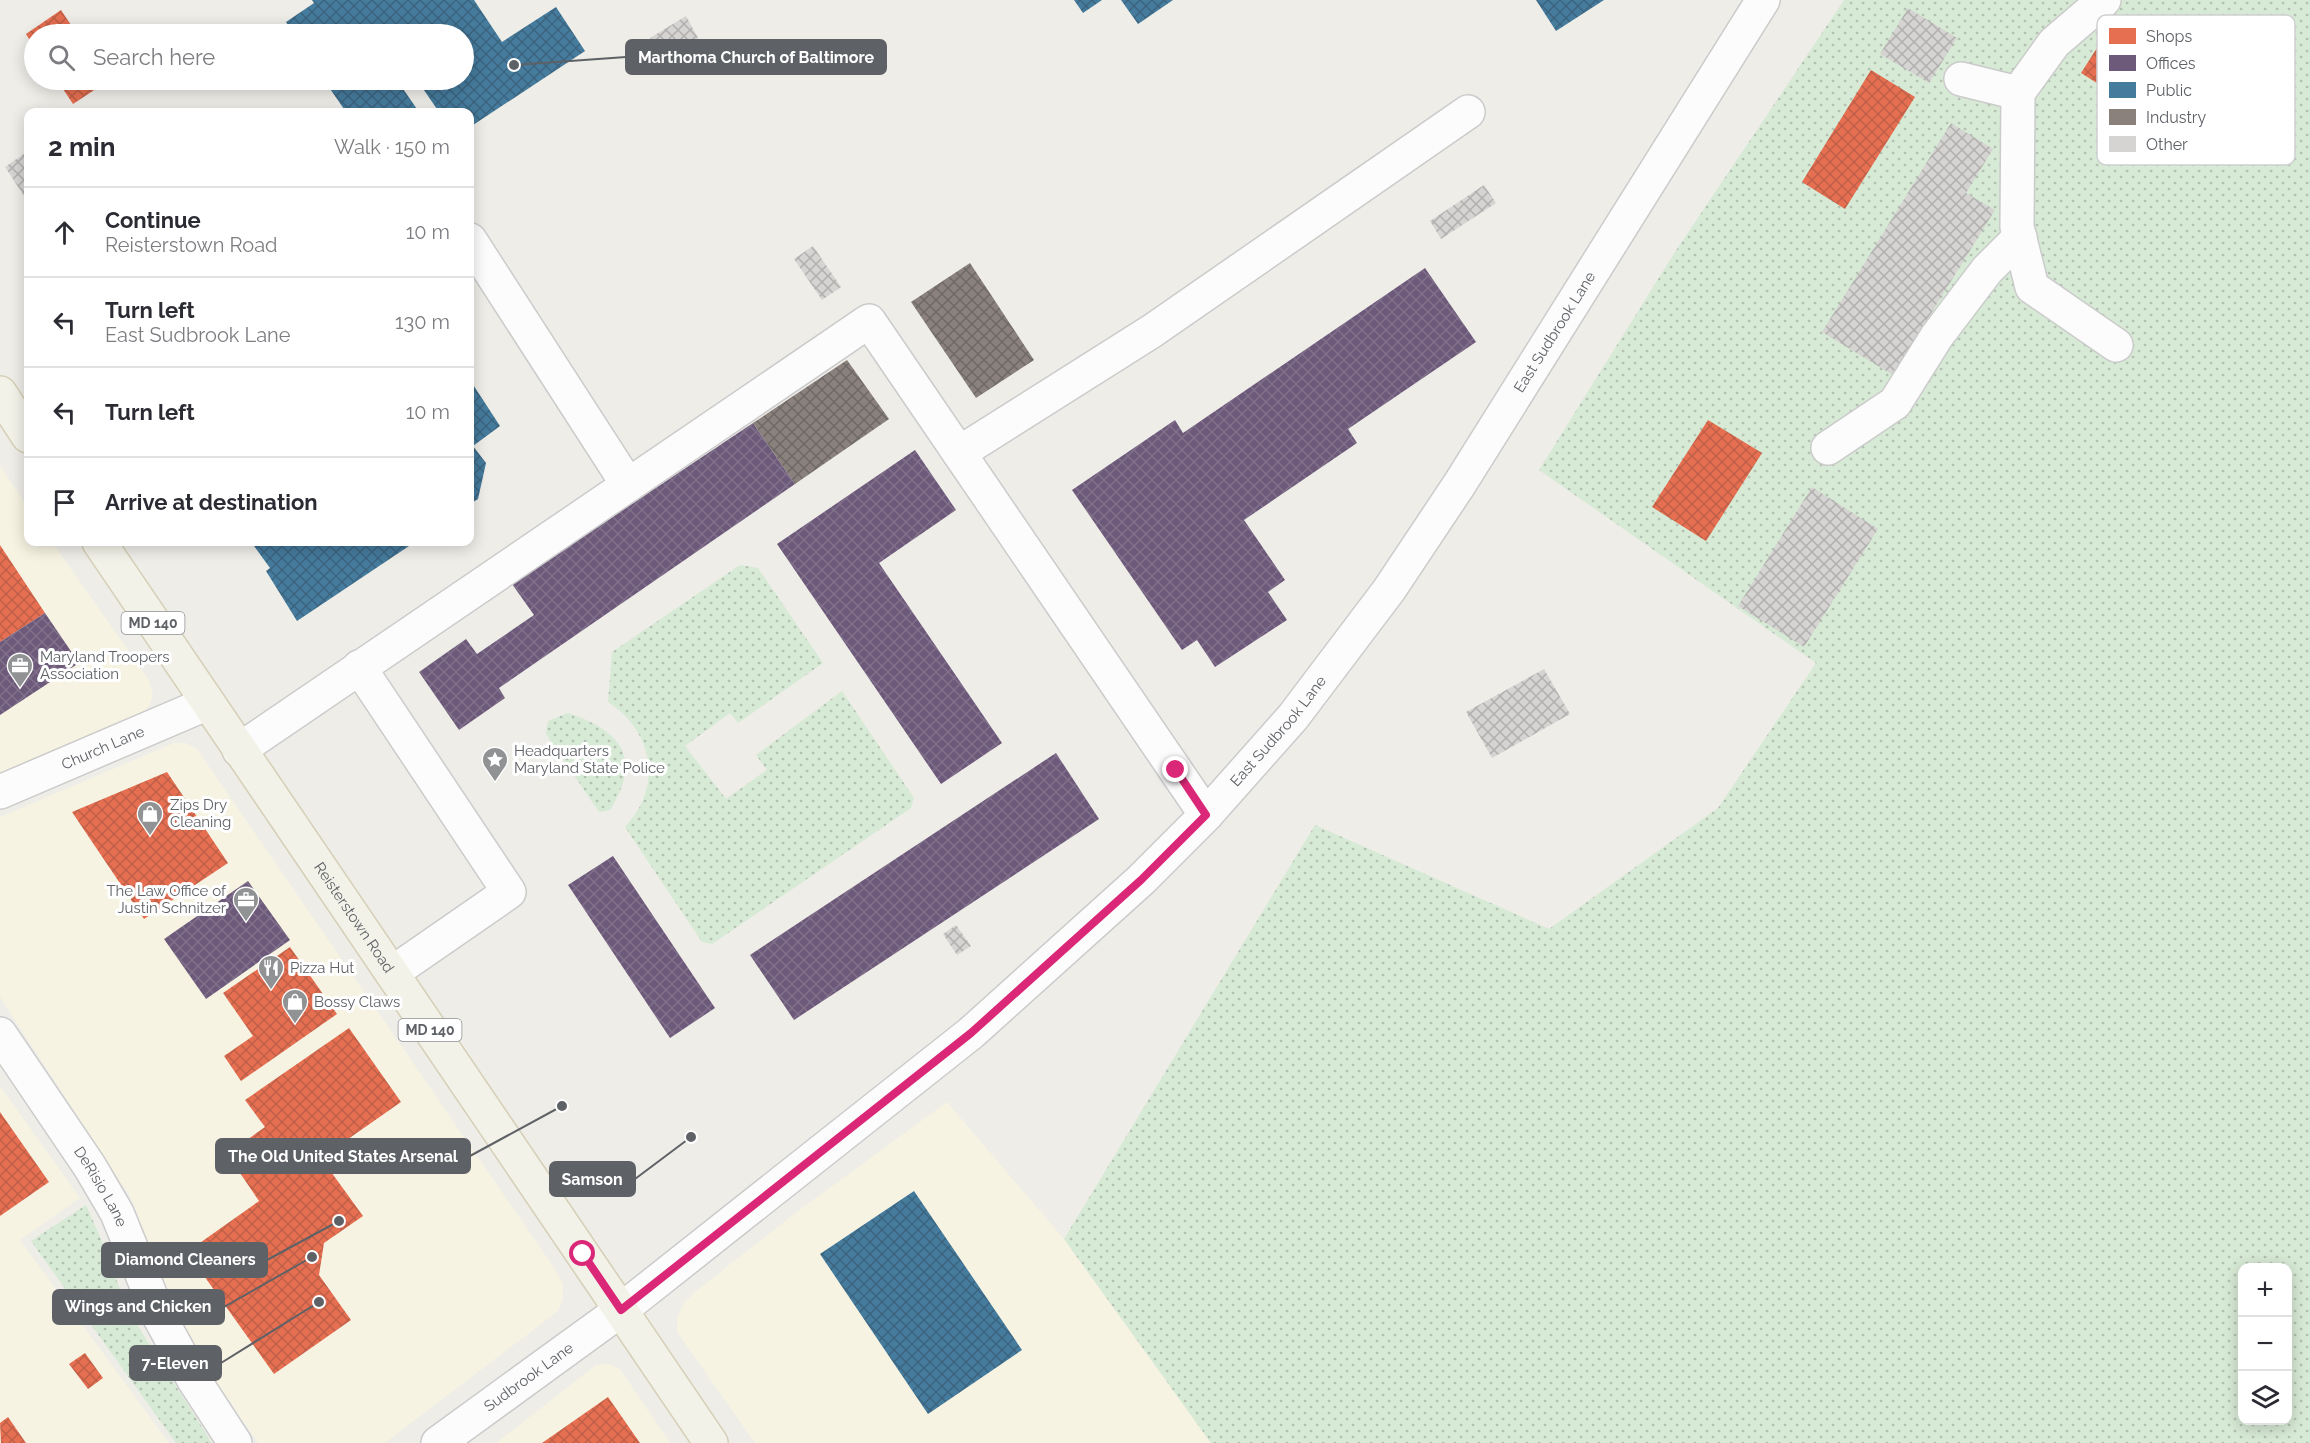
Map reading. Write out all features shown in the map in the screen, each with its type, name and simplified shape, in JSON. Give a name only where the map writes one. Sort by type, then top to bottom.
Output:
[{"type":"main road","points":[[0,393],[24,430]]},
{"type":"main road","name":"Reisterstown Road","points":[[102,546],[238,750],[711,1443]]},
{"type":"street","name":"East Sudbrook Lane","points":[[621,1310],[971,1033],[1141,880],[1206,815],[1293,717],[1389,590],[1460,485],[1763,0]]},
{"type":"street","points":[[2104,0],[2054,43],[2018,93],[2018,227],[2032,286],[2116,345]]},
{"type":"street","points":[[1961,79],[2018,93]]},
{"type":"street","points":[[959,453],[1152,331],[1468,112]]},
{"type":"street","points":[[1828,448],[1895,403],[1937,336],[1987,270],[2020,237]]},
{"type":"street","points":[[474,246],[628,485]]},
{"type":"street","points":[[238,750],[869,321],[1206,815]]},
{"type":"street","points":[[359,667],[509,892],[392,973]]},
{"type":"street","name":"Church Lane","points":[[0,792],[208,703]]},
{"type":"street","name":"DeRisio Lane","points":[[0,1034],[90,1167],[117,1213],[159,1316],[194,1380],[235,1443]]},
{"type":"street","name":"Sudbrook Lane","points":[[438,1443],[621,1310]]},
{"type":"shaded area","points":[[0,466],[24,501],[24,546],[55,546],[149,680],[153,695],[149,706],[140,715],[0,774]]},
{"type":"shaded area","points":[[174,743],[186,743],[197,749],[555,1269],[563,1284],[563,1299],[558,1311],[385,1443],[258,1443],[208,1370],[171,1303],[131,1198],[0,997],[0,817]]},
{"type":"shaded area","points":[[0,1086],[80,1198],[20,1240],[169,1443],[0,1443]]},
{"type":"shaded area","points":[[947,1102],[1064,1239],[1211,1443],[755,1443],[677,1332],[677,1318],[684,1303],[794,1214]]},
{"type":"shaded area","points":[[609,1364],[620,1369],[670,1443],[496,1443],[596,1365]]},
{"type":"green space","points":[[1844,0],[2310,0],[2310,1443],[1211,1443],[1064,1239],[1315,825],[1549,929],[1718,808],[1816,663],[1539,470],[1675,252]]},
{"type":"green space","points":[[740,565],[758,568],[823,663],[738,723],[730,713],[685,746],[726,799],[767,770],[756,755],[842,691],[914,798],[911,808],[712,944],[702,942],[625,827],[645,795],[648,761],[644,744],[635,729],[623,714],[608,702],[612,652]]},
{"type":"green space","points":[[568,713],[602,728],[621,748],[625,761],[625,775],[610,810],[599,812],[546,734],[548,721]]},
{"type":"green space","points":[[86,1205],[127,1309],[212,1443],[176,1443],[31,1241]]},
{"type":"building: Shops","points":[[61,10],[70,24],[41,24]]},
{"type":"building: Shops","points":[[2097,48],[2097,83],[2081,73]]},
{"type":"building: Shops","points":[[1871,70],[1915,97],[1845,209],[1802,182]]},
{"type":"building: Shops","points":[[64,90],[94,90],[73,104]]},
{"type":"building: Shops","points":[[1708,420],[1762,453],[1706,541],[1652,507]]},
{"type":"building: Shops","points":[[0,545],[45,613],[0,642]]},
{"type":"building: Shops","name":"Zips Dry Cleaning","points":[[167,772],[228,863],[144,919],[72,812]]},
{"type":"building: Shops","points":[[290,947],[337,1014],[241,1081],[224,1056],[253,1036],[223,993]]},
{"type":"building: Shops","points":[[349,1028],[401,1102],[321,1158],[363,1216],[324,1243],[319,1275],[351,1320],[274,1374],[187,1252],[259,1201],[227,1154],[265,1127],[245,1100]]},
{"type":"building: Shops","points":[[0,1112],[49,1182],[0,1216]]},
{"type":"building: Shops","points":[[85,1353],[103,1378],[88,1389],[69,1364]]},
{"type":"building: Shops","points":[[608,1397],[640,1443],[542,1443]]},
{"type":"building: Shops","points":[[8,1417],[26,1443],[1,1443],[0,1423]]},
{"type":"building: Offices","points":[[1425,268],[1476,342],[1348,429],[1357,443],[1244,520],[1285,580],[1268,592],[1287,620],[1215,667],[1197,640],[1182,650],[1072,490],[1175,420],[1183,433]]},
{"type":"building: Offices","points":[[753,423],[795,484],[499,688],[505,698],[459,730],[419,672],[466,639],[477,654],[534,615],[512,584]]},
{"type":"building: Offices","points":[[915,450],[956,510],[879,563],[1002,743],[941,784],[777,544]]},
{"type":"building: Offices","name":"Maryland Troopers Association","points":[[45,613],[79,663],[0,715],[0,642]]},
{"type":"building: Offices","points":[[1056,753],[1099,819],[794,1020],[750,955]]},
{"type":"building: Offices","points":[[613,856],[715,1008],[670,1038],[568,885]]},
{"type":"building: Offices","points":[[248,881],[290,940],[206,999],[164,939]]},
{"type":"building: Public","points":[[312,0],[474,0],[502,42],[556,7],[585,51],[474,124],[474,108],[436,108],[424,90],[474,90],[474,24],[287,24],[286,22],[314,3]]},
{"type":"building: Public","points":[[1074,0],[1102,0],[1083,13]]},
{"type":"building: Public","points":[[1121,0],[1173,0],[1138,24]]},
{"type":"building: Public","points":[[1536,0],[1604,0],[1556,31]]},
{"type":"building: Public","points":[[331,90],[404,90],[416,108],[343,108]]},
{"type":"building: Public","points":[[474,386],[500,426],[474,445]]},
{"type":"building: Public","points":[[474,447],[486,463],[478,499],[474,502]]},
{"type":"building: Public","points":[[254,546],[409,546],[297,621],[266,571],[270,568]]},
{"type":"building: Public","points":[[914,1191],[1022,1350],[928,1414],[820,1254]]},
{"type":"building: Industry","points":[[970,263],[1034,360],[976,398],[911,302]]},
{"type":"building: Industry","points":[[847,360],[889,419],[795,484],[753,423]]},
{"type":"building: Other","points":[[1908,8],[1957,38],[1929,83],[1880,54]]},
{"type":"building: Other","points":[[686,16],[698,38],[663,59],[650,38]]},
{"type":"building: Other","points":[[1951,123],[1993,149],[1966,193],[1995,210],[1893,375],[1822,332]]},
{"type":"building: Other","points":[[24,154],[24,196],[5,167]]},
{"type":"building: Other","points":[[1484,185],[1496,203],[1441,239],[1430,221]]},
{"type":"building: Other","points":[[813,246],[841,287],[822,300],[794,259]]},
{"type":"building: Other","points":[[1812,487],[1878,529],[1804,647],[1738,606]]},
{"type":"building: Other","points":[[1544,669],[1570,714],[1492,758],[1466,712]]},
{"type":"building: Other","points":[[956,925],[971,946],[957,955],[943,934]]},
{"type":"place","name":"Marthoma Church of Baltimore","points":[[514,65]]},
{"type":"place","name":"Maryland Troopers Association","points":[[20,689]]},
{"type":"place","name":"Headquarters Maryland State Police","points":[[495,783]]},
{"type":"place","name":"Zips Dry Cleaning","points":[[150,837]]},
{"type":"place","name":"The Law Office of Justin Schnitzer","points":[[246,923]]},
{"type":"place","name":"Pizza Hut","points":[[271,991]]},
{"type":"place","name":"Bossy Claws","points":[[295,1025]]},
{"type":"place","name":"The Old United States Arsenal","points":[[562,1106]]},
{"type":"place","name":"Samson","points":[[691,1137]]},
{"type":"place","name":"Diamond Cleaners","points":[[339,1221]]},
{"type":"place","name":"Wings and Chicken","points":[[312,1257]]},
{"type":"place","name":"7-Eleven","points":[[319,1302]]},
{"type":"route","points":[[583,1254],[621,1310],[971,1033],[1141,880],[1206,815],[1176,770]]}]
